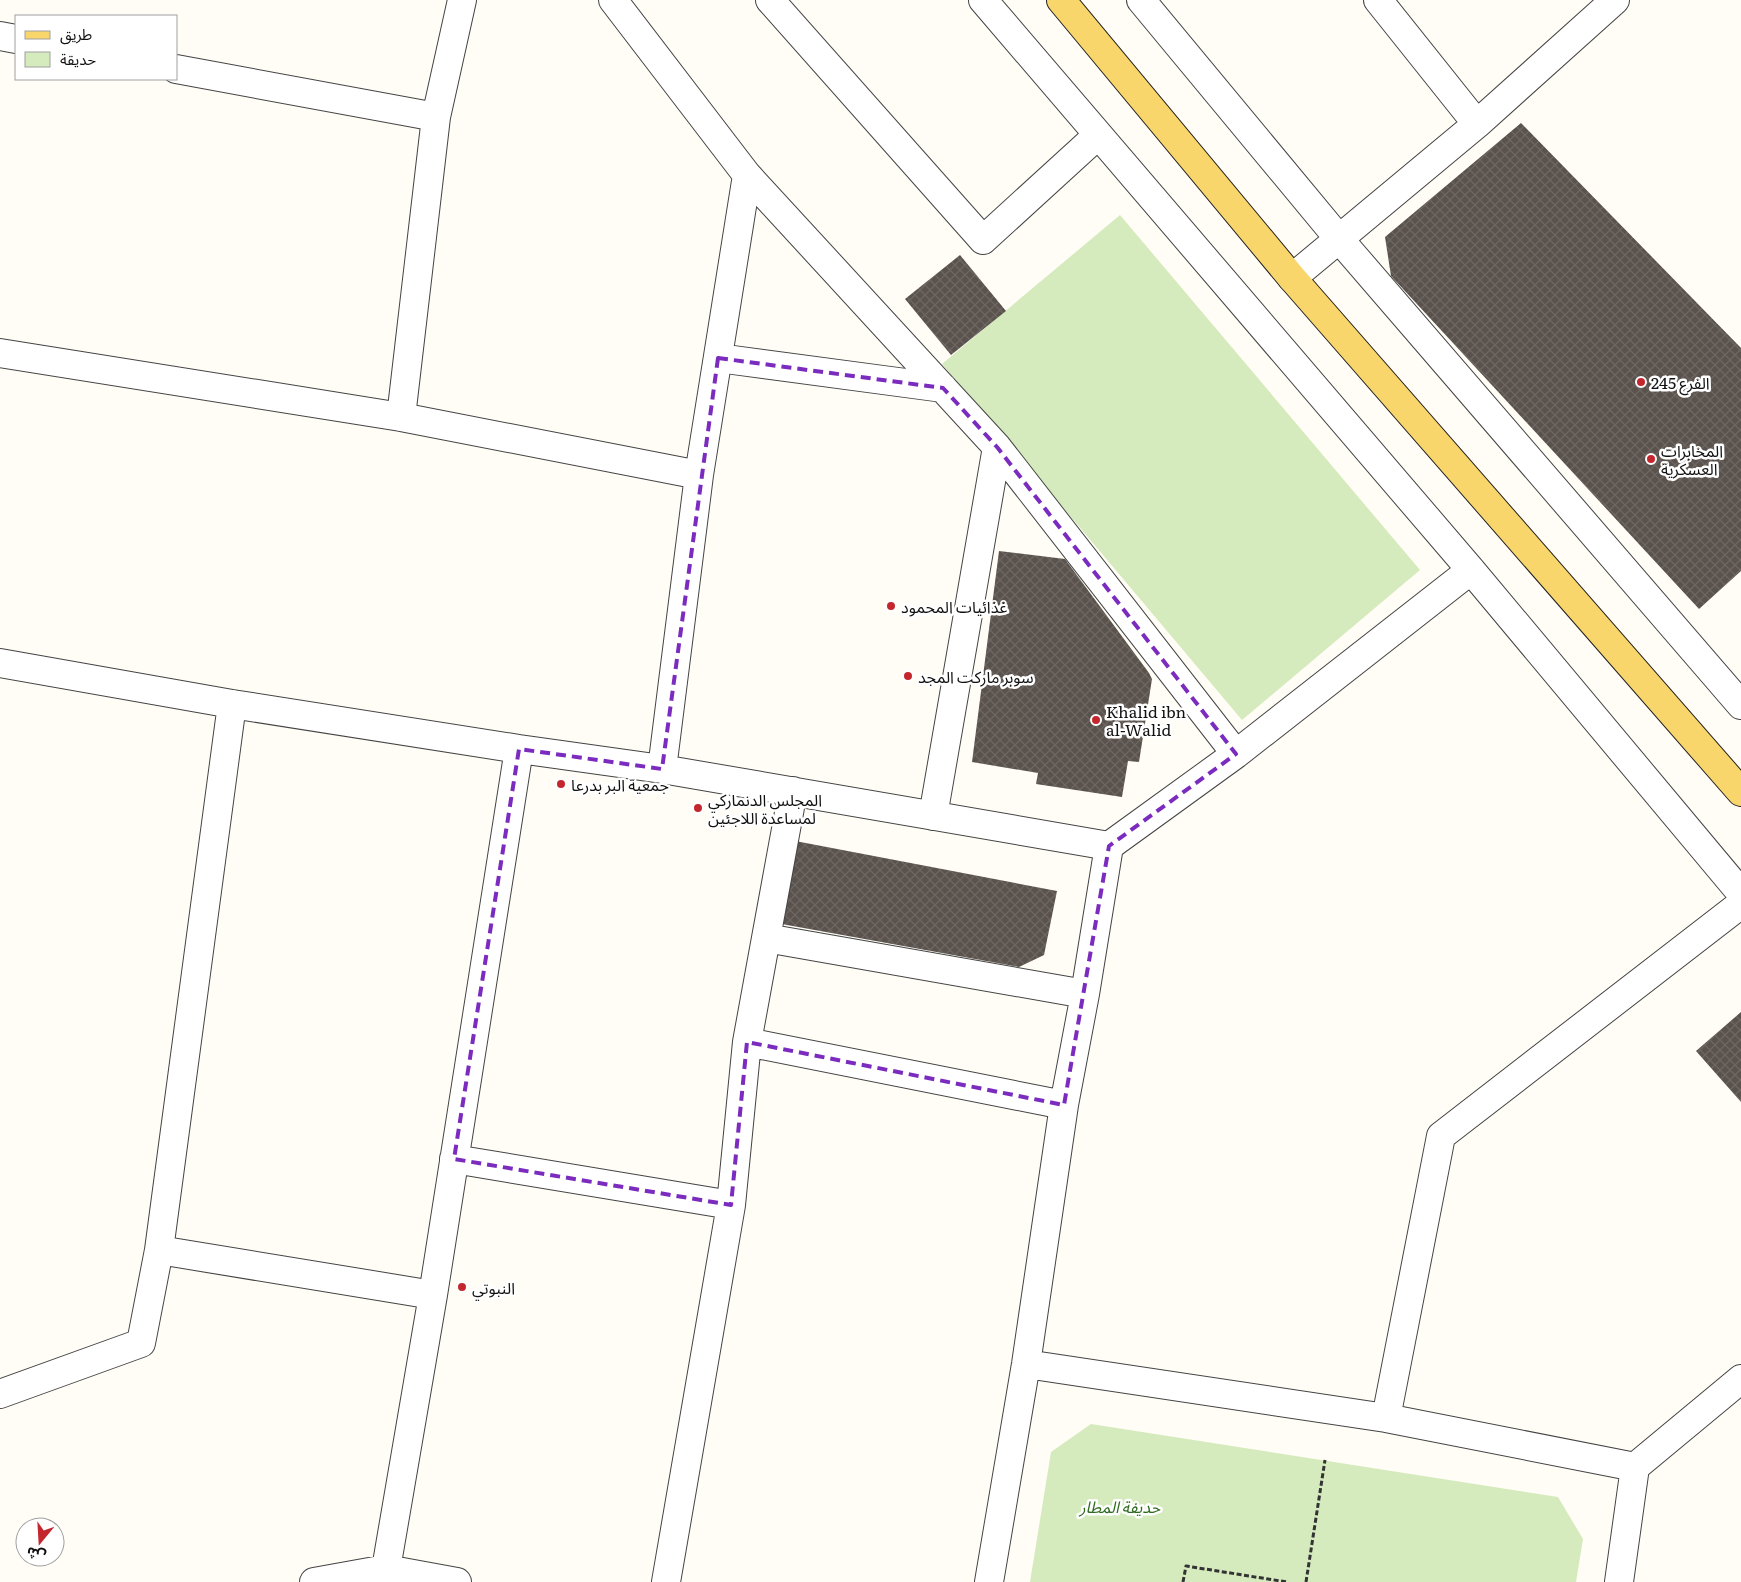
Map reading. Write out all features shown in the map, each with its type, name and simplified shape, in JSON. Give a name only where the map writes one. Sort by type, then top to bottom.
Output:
[{"type":"main road","points":[[1061,0],[1292,278],[1741,792]]},
{"type":"street","points":[[401,417],[436,118],[462,0]]},
{"type":"street","points":[[613,0],[747,175],[997,447],[1236,754]]},
{"type":"street","points":[[770,0],[983,240],[1098,135]]},
{"type":"street","points":[[983,0],[1470,570],[1741,892]]},
{"type":"street","points":[[1141,0],[1340,240],[1741,705]]},
{"type":"street","points":[[1378,0],[1477,124]]},
{"type":"street","points":[[1292,278],[1340,240],[1477,124],[1615,0]]},
{"type":"street","points":[[0,36],[15,39]]},
{"type":"street","points":[[178,69],[436,118]]},
{"type":"street","points":[[662,769],[699,475],[747,175]]},
{"type":"street","points":[[0,353],[401,417],[699,475]]},
{"type":"street","points":[[718,358],[943,388]]},
{"type":"street","points":[[933,816],[997,447]]},
{"type":"street","points":[[989,1582],[1026,1364],[1064,1104],[1085,994],[1109,846],[1236,754],[1470,570]]},
{"type":"street","points":[[0,663],[232,704],[518,749],[662,769],[1109,846]]},
{"type":"street","points":[[0,1394],[141,1343],[159,1250],[232,704]]},
{"type":"street","points":[[386,1569],[433,1295],[518,749]]},
{"type":"street","points":[[666,1582],[731,1205],[747,1042],[793,791]]},
{"type":"street","points":[[1386,1418],[1441,1136],[1741,904]]},
{"type":"street","points":[[766,938],[1085,994]]},
{"type":"street","points":[[747,1042],[1064,1104]]},
{"type":"street","points":[[454,1159],[731,1205]]},
{"type":"street","points":[[159,1250],[433,1295]]},
{"type":"street","points":[[1026,1364],[1386,1418],[1635,1467]]},
{"type":"street","points":[[1619,1582],[1635,1467],[1741,1379]]},
{"type":"street","points":[[314,1582],[386,1569],[457,1582]]},
{"type":"path","points":[[1306,1582],[1325,1460]]},
{"type":"path","points":[[1183,1582],[1186,1566],[1287,1582]]},
{"type":"highlighted area","points":[[718,358],[943,388],[997,447],[1236,754],[1109,846],[1064,1105],[747,1042],[731,1205],[454,1159],[519,749],[662,769]]},
{"type":"green space","points":[[1120,215],[1420,570],[1242,720],[942,364]]},
{"type":"green space","name":"حديفة المطار","points":[[1091,1424],[1558,1497],[1583,1539],[1576,1582],[1030,1582],[1051,1452]]},
{"type":"building","name":"المخابرات العسكرية","points":[[1521,123],[1741,348],[1741,571],[1699,609],[1391,276],[1385,237]]},
{"type":"building","points":[[960,255],[1006,311],[951,355],[905,299]]},
{"type":"building","points":[[999,551],[1065,559],[1152,679],[1139,762],[1128,761],[1122,797],[1036,784],[1038,773],[972,762]]},
{"type":"building","points":[[790,840],[1057,891],[1044,955],[1019,967],[776,923]]},
{"type":"building","points":[[1741,1012],[1741,1102],[1696,1051]]},
{"type":"place","name":"الفرع 245","points":[[1641,382]]},
{"type":"place","name":"المخابرات العسكرية","points":[[1651,459]]},
{"type":"place","name":"غذائيات المحمود","points":[[891,606]]},
{"type":"place","name":"سوبر ماركت المجد","points":[[908,676]]},
{"type":"place","name":"Khalid ibn al-Walid","points":[[1096,720]]},
{"type":"place","name":"جمعية البر بدرعا","points":[[561,784]]},
{"type":"place","name":"المجلس الدنماركي لمساعدة اللاجئين","points":[[698,808]]},
{"type":"place","name":"النبوتي","points":[[462,1287]]}]
